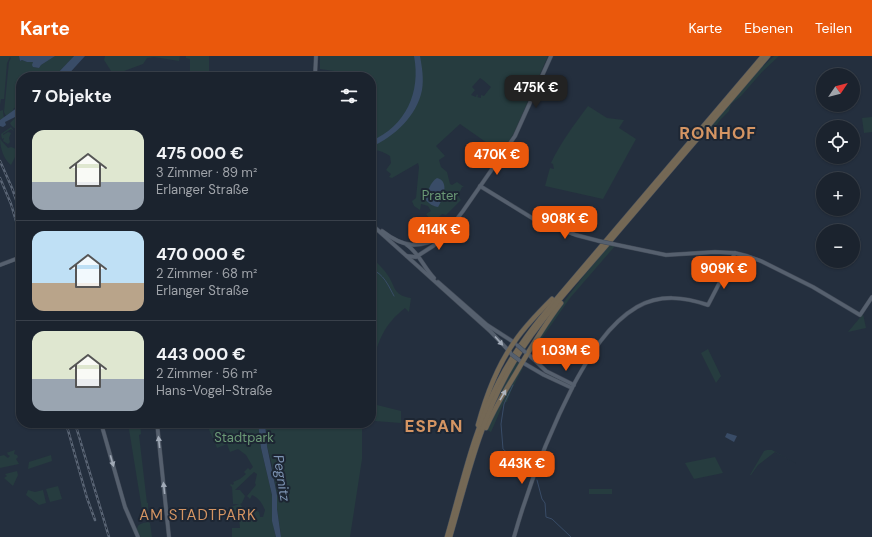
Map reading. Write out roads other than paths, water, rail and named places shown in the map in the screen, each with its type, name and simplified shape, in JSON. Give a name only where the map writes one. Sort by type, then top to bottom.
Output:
[{"type":"highway","points":[[447,537],[488,405],[509,363],[530,332],[564,290],[762,56]]},
{"type":"highway","points":[[450,537],[473,455],[494,402],[518,355],[541,323],[768,56]]},
{"type":"highway","points":[[754,72],[772,56]]},
{"type":"highway","points":[[473,455],[520,362],[544,326],[584,272]]},
{"type":"highway","points":[[473,455],[472,444],[493,381],[515,343],[534,318],[557,294],[564,290]]},
{"type":"main road","points":[[316,72],[317,56]]},
{"type":"main road","points":[[407,256],[418,256],[435,244],[445,234],[501,157],[519,128],[550,56]]},
{"type":"main road","points":[[480,186],[537,221],[576,235],[666,255],[735,253],[761,261],[834,298],[860,315],[872,297]]},
{"type":"main road","points":[[376,227],[390,237],[407,245],[413,250],[428,272],[487,325],[515,343],[546,371],[573,386]]},
{"type":"main road","points":[[376,228],[490,331],[520,362],[544,375],[573,386]]},
{"type":"main road","points":[[403,252],[403,247],[407,245],[424,244],[445,234]]},
{"type":"main road","points":[[725,253],[730,256],[731,262]]},
{"type":"main road","points":[[514,537],[528,491],[554,423],[587,362],[606,334],[623,317],[637,307],[654,300],[671,298],[693,300],[708,305],[735,253]]},
{"type":"main road","points":[[0,265],[16,259]]},
{"type":"main road","points":[[102,428],[125,507],[138,537]]},
{"type":"main road","points":[[158,428],[169,537]]},
{"type":"water","points":[[19,56],[55,56],[39,68],[33,67],[33,62],[20,61]]},
{"type":"water","points":[[74,56],[85,56],[71,72],[59,72]]},
{"type":"water","points":[[414,56],[420,56],[423,86],[415,108],[410,117],[396,131],[388,138],[376,145],[376,138],[383,135],[402,117],[408,106],[413,95],[416,69]]},
{"type":"water","points":[[16,109],[15,117],[5,122],[6,125],[3,127],[0,126],[0,120]]},
{"type":"water","points":[[437,178],[441,180],[444,186],[442,200],[438,207],[431,205],[426,200],[431,185]]},
{"type":"water","points":[[259,428],[265,428],[267,446],[277,495],[277,509],[281,537],[276,537],[272,521],[272,495],[261,448]]},
{"type":"water","points":[[727,433],[737,436],[734,442],[725,437]]},
{"type":"waterway","points":[[376,272],[388,284],[394,296]]},
{"type":"waterway","points":[[510,455],[503,449],[501,424],[504,404],[513,385]]},
{"type":"waterway","points":[[512,458],[520,468],[525,467],[532,473]]},
{"type":"waterway","points":[[537,480],[542,499],[545,503],[546,517],[552,519],[571,537]]},
{"type":"railway","points":[[0,161],[16,200]]},
{"type":"railway","points":[[0,178],[11,204],[16,221]]},
{"type":"railway","points":[[67,428],[87,498],[95,520]]},
{"type":"railway","points":[[76,428],[109,537]]},
{"type":"district","name":"RONHOF","points":[[718,133]]},
{"type":"district","name":"ESPAN","points":[[434,426]]},
{"type":"district","name":"AM STADTPARK","points":[[198,515]]},
{"type":"park label","name":"Prater","points":[[440,195]]},
{"type":"park label","name":"Stadtpark","points":[[244,437]]},
{"type":"water label","name":"Pegnitz","points":[[282,478]]}]
